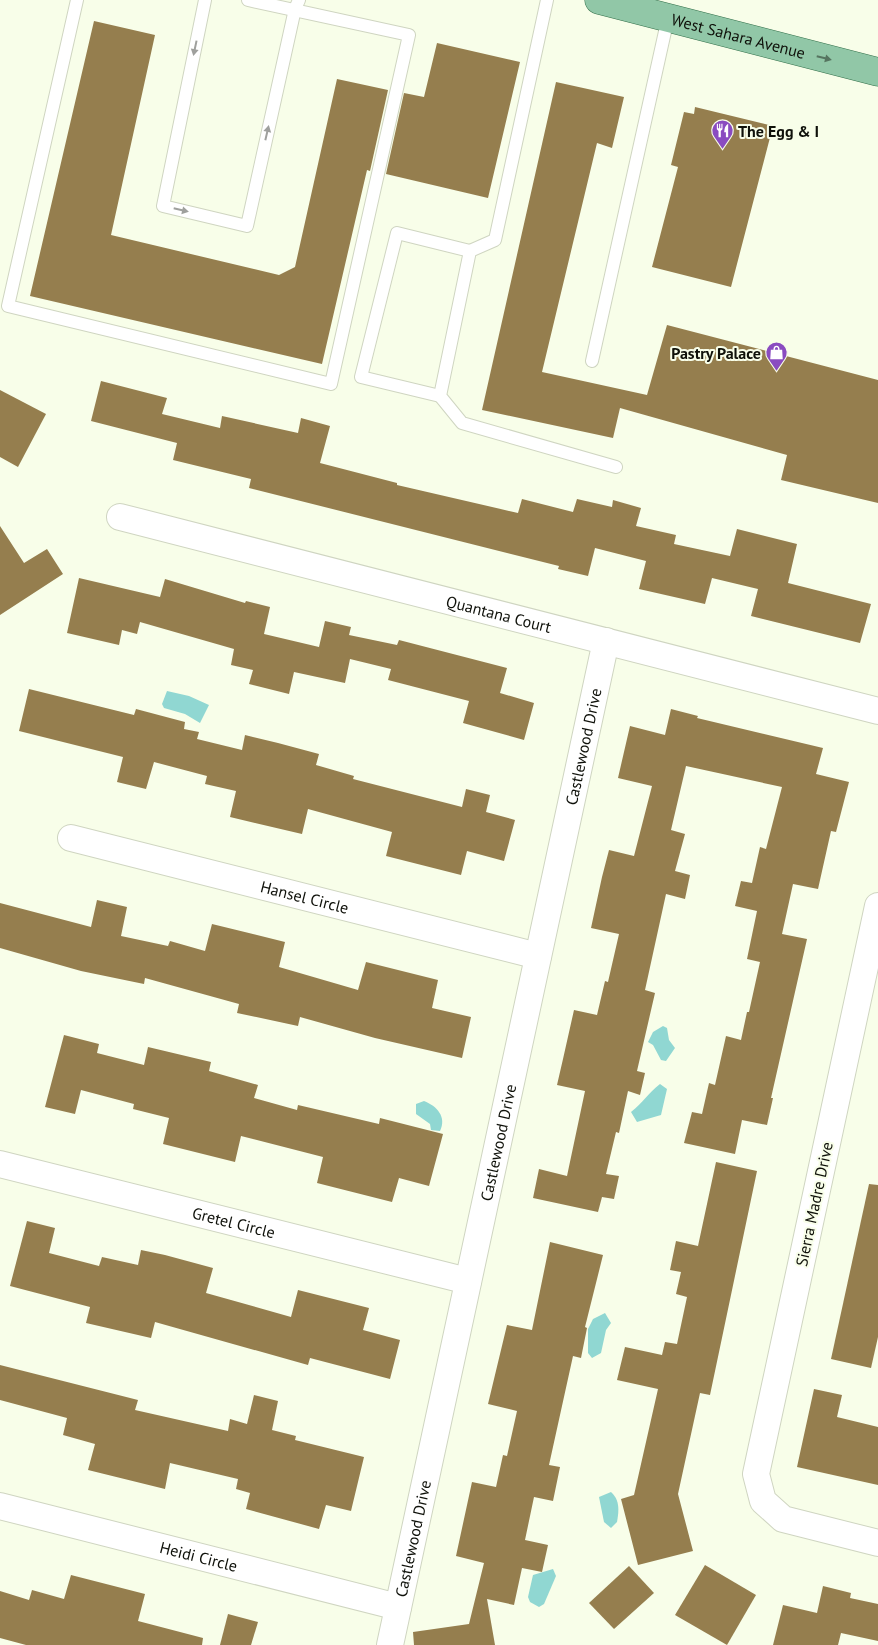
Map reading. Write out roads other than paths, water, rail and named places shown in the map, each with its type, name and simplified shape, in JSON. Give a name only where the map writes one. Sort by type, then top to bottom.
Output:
[{"type":"main road","name":"West Sahara Avenue","points":[[599,0],[668,18],[872,63]]},
{"type":"street","name":"Quantana Court","points":[[120,517],[878,711]]},
{"type":"street","name":"Castlewood Drive","points":[[390,1645],[606,641]]},
{"type":"street","name":"Hansel Circle","points":[[71,838],[538,956]]},
{"type":"street","name":"Sierra Madre Drive","points":[[878,906],[756,1474],[763,1500],[783,1518],[878,1543]]},
{"type":"street","name":"Gretel Circle","points":[[0,1164],[468,1281]]},
{"type":"street","name":"Heidi Circle","points":[[0,1506],[398,1607]]},
{"type":"lane","points":[[77,0],[8,306],[331,384],[409,35],[297,5],[248,0]]},
{"type":"lane","points":[[205,0],[162,206],[247,226],[297,5]]},
{"type":"lane","points":[[547,0],[495,240],[470,251],[397,232],[361,378],[440,396],[462,424],[616,467]]},
{"type":"lane","points":[[592,361],[668,18]]},
{"type":"lane","points":[[440,396],[470,251]]},
{"type":"water","points":[[167,691],[189,696],[209,705],[200,723],[185,714],[164,708],[162,704]]},
{"type":"water","points":[[663,1026],[667,1028],[669,1040],[675,1048],[666,1061],[661,1060],[653,1045],[648,1042],[653,1032]]},
{"type":"water","points":[[660,1084],[667,1089],[661,1115],[637,1122],[631,1112]]},
{"type":"water","points":[[424,1101],[440,1113],[442,1126],[440,1131],[431,1130],[430,1124],[416,1114],[416,1104]]},
{"type":"water","points":[[605,1313],[611,1323],[606,1330],[601,1353],[592,1358],[588,1353],[588,1329],[593,1319]]},
{"type":"water","points":[[611,1492],[616,1499],[618,1510],[617,1522],[611,1528],[604,1522],[599,1497]]},
{"type":"water","points":[[553,1569],[556,1576],[544,1604],[539,1607],[530,1602],[528,1597],[533,1575]]},
{"type":"place","name":"The Egg & I","points":[[722,150]]},
{"type":"place","name":"Pastry Palace","points":[[777,372]]}]
